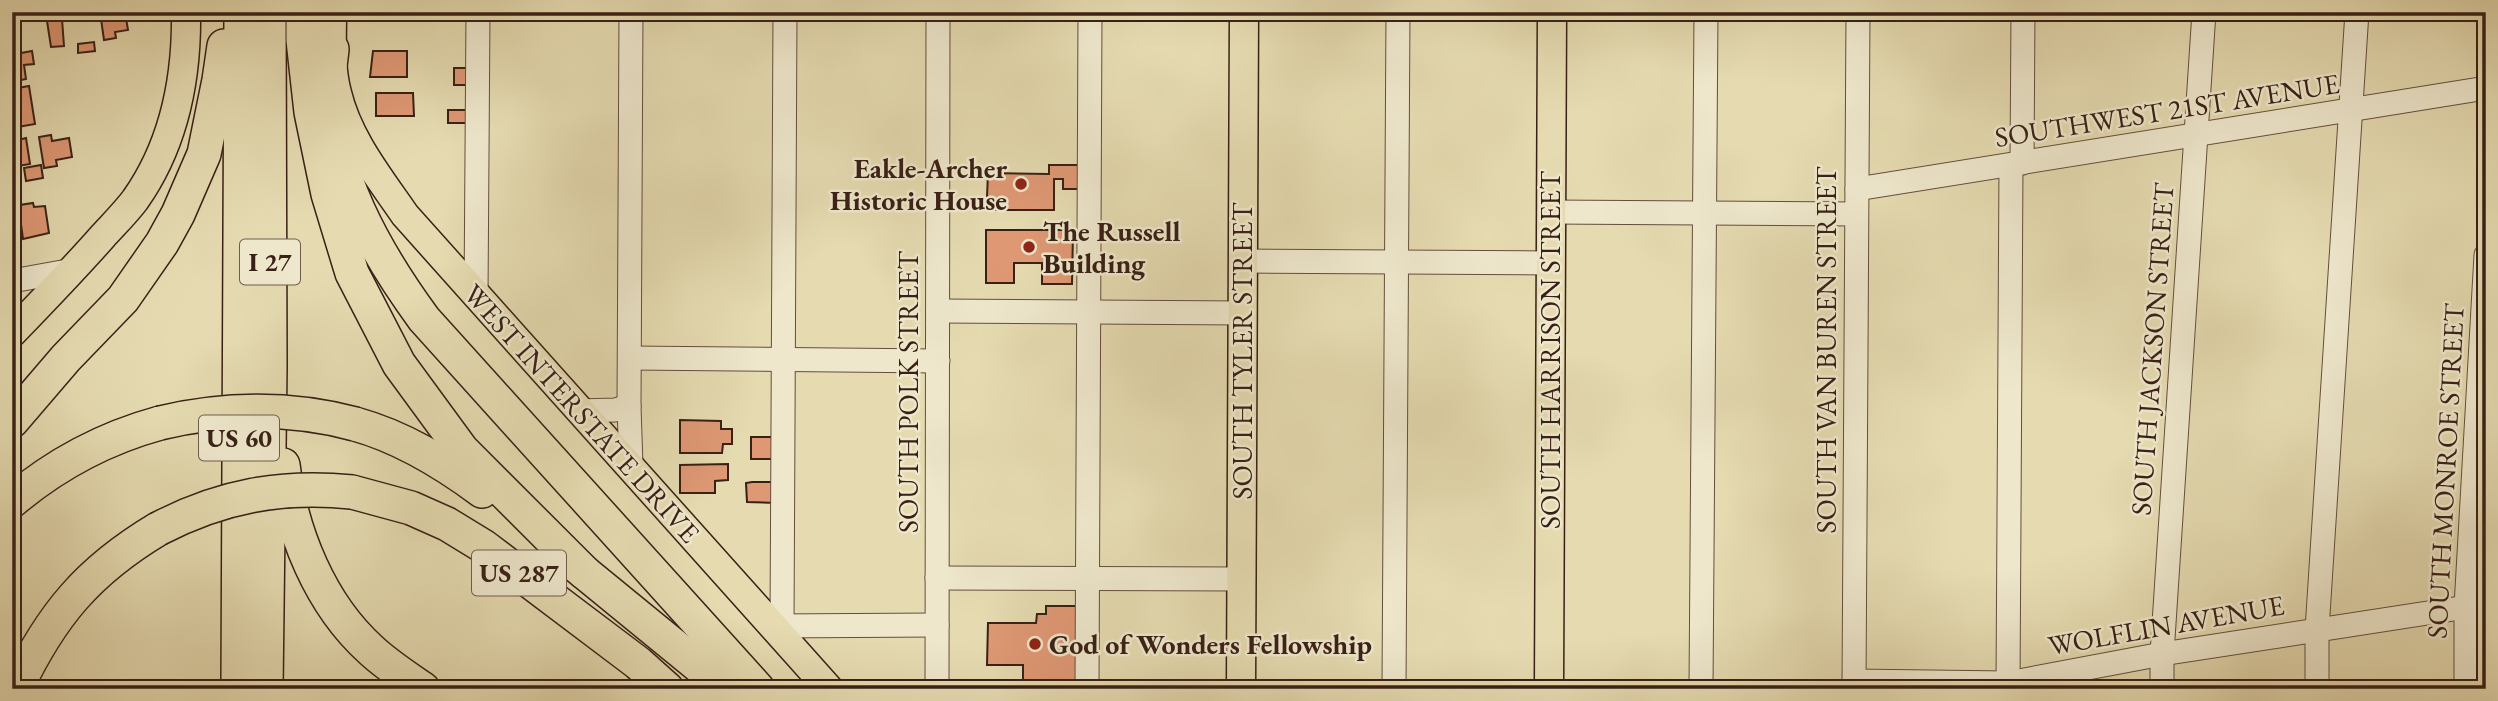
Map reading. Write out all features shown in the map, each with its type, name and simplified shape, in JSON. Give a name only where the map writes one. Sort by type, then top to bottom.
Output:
[{"type":"highway","points":[[12,407],[123,299],[146,268],[178,214],[204,154],[219,80],[228,12]]},
{"type":"highway","name":"US 60","points":[[238,689],[241,12]]},
{"type":"highway","name":"I 27","points":[[269,12],[270,368]]},
{"type":"highway","points":[[303,12],[303,40],[311,112],[327,194],[352,273],[399,364],[462,450],[584,572]]},
{"type":"highway","points":[[332,49],[328,85],[330,108],[342,162],[358,210],[398,284],[424,319],[758,689]]},
{"type":"highway","points":[[12,421],[65,358]]},
{"type":"highway","points":[[270,368],[284,478],[296,526],[310,563],[326,594],[370,649],[423,689]]},
{"type":"highway","name":"US 60","points":[[266,689],[270,368]]},
{"type":"highway","points":[[12,501],[34,483],[87,450],[116,437],[160,423],[243,411],[306,414],[355,424],[397,439],[451,469],[516,516],[727,689]]},
{"type":"highway","name":"US 287","points":[[16,689],[38,645],[73,597],[90,577],[110,560],[158,529],[200,509],[237,498],[303,489],[352,492],[411,508],[447,524],[483,545],[638,663],[667,689]]},
{"type":"main road","points":[[13,331],[73,270],[135,200],[167,138],[179,94],[187,44],[186,12]]},
{"type":"main road","name":"WEST INTERSTATE DRIVE","points":[[332,12],[336,92],[348,127],[405,215],[578,411],[777,626],[829,689]]},
{"type":"main road","name":"SOUTH TYLER STREET","points":[[1241,689],[1244,12]]},
{"type":"main road","name":"SOUTH HARRISON STREET","points":[[1549,689],[1552,12]]},
{"type":"street","points":[[476,296],[478,12]]},
{"type":"street","points":[[631,12],[631,466]]},
{"type":"street","points":[[785,12],[785,359],[777,626],[937,625]]},
{"type":"street","name":"SOUTH POLK STREET","points":[[937,689],[938,12]]},
{"type":"street","points":[[1087,689],[1090,12]]},
{"type":"street","points":[[1394,689],[1398,12]]},
{"type":"street","points":[[1701,689],[1706,12]]},
{"type":"street","name":"SOUTH VAN BUREN STREET","points":[[1854,685],[1858,12]]},
{"type":"street","points":[[2008,686],[2016,164],[2023,12]]},
{"type":"street","name":"SOUTH JACKSON STREET","points":[[2162,689],[2162,654],[2204,12]]},
{"type":"street","points":[[2317,689],[2317,630],[2357,12]]},
{"type":"street","name":"SOUTHWEST 21ST AVENUE","points":[[1857,189],[2486,88]]},
{"type":"street","points":[[1550,212],[1856,214]]},
{"type":"street","name":"SOUTH MONROE STREET","points":[[2466,689],[2476,606],[2486,256]]},
{"type":"street","points":[[1243,261],[1550,263]]},
{"type":"street","points":[[12,281],[73,270]]},
{"type":"street","points":[[938,311],[1243,313]]},
{"type":"street","points":[[629,358],[939,361]]},
{"type":"street","points":[[578,411],[615,410],[629,406]]},
{"type":"street","points":[[937,578],[1241,579]]},
{"type":"street","name":"WOLFLIN AVENUE","points":[[1854,685],[2008,686],[2162,654],[2476,606]]},
{"type":"building","points":[[100,12],[125,12],[128,30],[115,32],[116,38],[104,40]]},
{"type":"building","points":[[62,19],[64,46],[51,47],[47,21]]},
{"type":"building","points":[[94,42],[95,51],[78,53],[78,44]]},
{"type":"building","points":[[32,51],[34,64],[24,65],[26,79],[12,82],[12,52]]},
{"type":"building","points":[[373,51],[407,51],[407,77],[370,77]]},
{"type":"building","points":[[454,68],[471,68],[470,85],[454,85]]},
{"type":"building","points":[[29,86],[35,124],[12,128],[12,89]]},
{"type":"building","points":[[376,93],[413,93],[414,116],[376,116]]},
{"type":"building","points":[[448,110],[469,110],[469,123],[448,123]]},
{"type":"building","points":[[17,135],[18,140],[26,138],[30,164],[12,167],[12,136]]},
{"type":"building","points":[[51,135],[52,141],[69,138],[72,157],[56,160],[57,166],[44,168],[39,137]]},
{"type":"building","points":[[41,165],[43,178],[26,181],[24,168]]},
{"type":"building","name":"Eakle-Archer Historic House","points":[[1049,165],[1086,165],[1085,189],[1063,189],[1063,179],[1054,179],[1054,210],[995,210],[995,198],[987,197],[988,173],[1049,174]]},
{"type":"building","points":[[33,203],[34,207],[45,206],[49,233],[23,239],[20,205]]},
{"type":"building","name":"The Russell Building","points":[[986,230],[1073,230],[1072,284],[1042,284],[1042,263],[1014,263],[1014,283],[986,283]]},
{"type":"building","points":[[680,420],[721,421],[721,429],[732,429],[732,444],[723,444],[722,453],[680,453]]},
{"type":"building","points":[[751,437],[776,437],[776,459],[751,459]]},
{"type":"building","points":[[728,464],[728,480],[715,481],[715,493],[680,493],[680,465]]},
{"type":"building","points":[[777,482],[777,503],[747,502],[746,483]]},
{"type":"building","name":"God of Wonders Fellowship","points":[[1046,606],[1084,606],[1083,689],[1023,689],[1023,665],[987,665],[988,623],[1036,623],[1037,614],[1046,614]]},
{"type":"place","name":"Eakle-Archer Historic House","points":[[1021,184]]},
{"type":"place","name":"The Russell Building","points":[[1029,247]]},
{"type":"place","name":"God of Wonders Fellowship","points":[[1035,644]]}]
